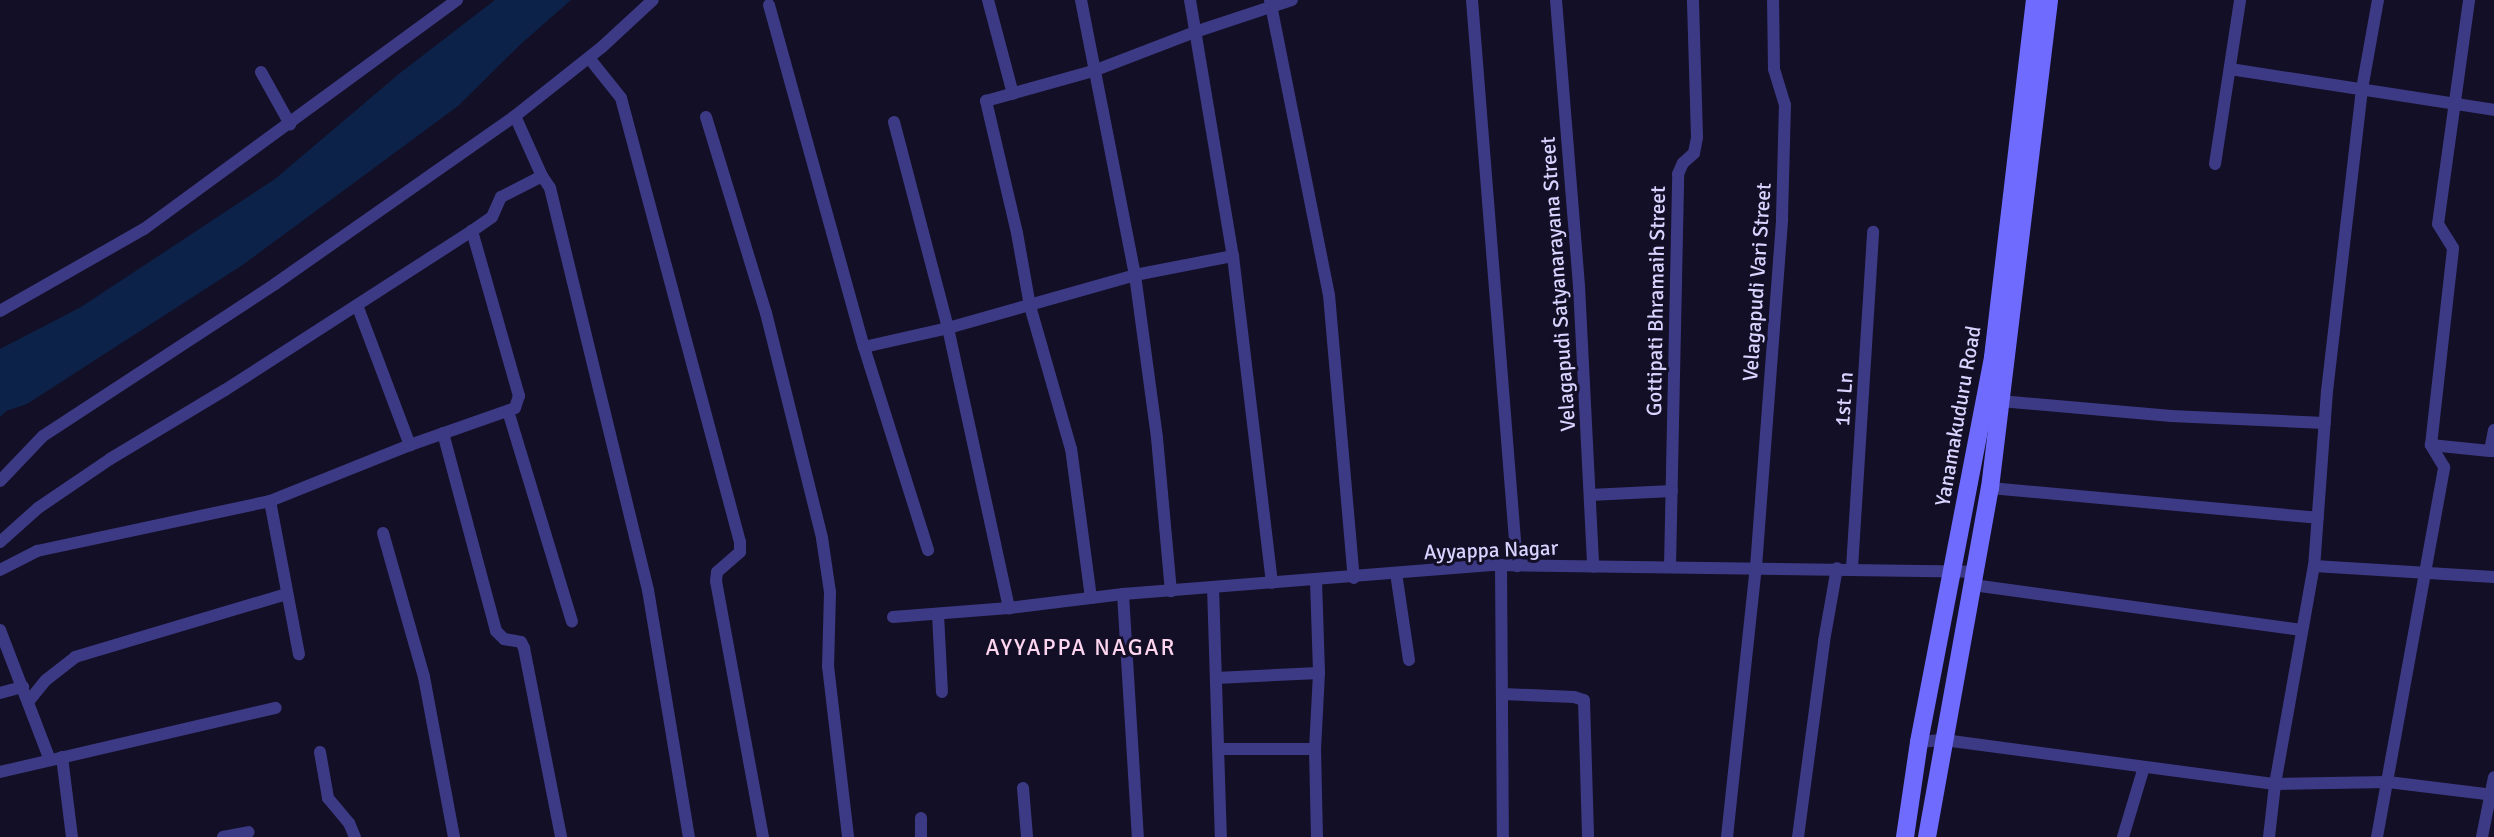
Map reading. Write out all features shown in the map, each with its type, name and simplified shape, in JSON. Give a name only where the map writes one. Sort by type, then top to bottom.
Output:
[{"type":"street","points":[[0,481],[43,436],[275,284],[515,116],[589,58],[653,0]]},
{"type":"street","points":[[988,0],[1013,94]]},
{"type":"street","points":[[1081,0],[1135,275],[1157,438],[1171,591]]},
{"type":"street","points":[[1190,0],[1233,256],[1272,583]]},
{"type":"street","points":[[1091,598],[1071,449],[1030,306],[1017,233],[986,100],[1096,70],[1270,3],[1292,0]]},
{"type":"street","points":[[1472,0],[1517,566]]},
{"type":"street","name":"Velagapudi Satyanarayana Street","points":[[1556,0],[1579,286],[1593,567]]},
{"type":"street","name":"Gottipati Bhramaih Street","points":[[1670,567],[1678,174],[1683,163],[1694,153],[1697,137],[1693,0]]},
{"type":"street","name":"Velagapudi Vari Street","points":[[1727,837],[1756,567],[1782,218],[1785,105],[1774,69],[1773,0]]},
{"type":"street","name":"Yanamakuduru Road","points":[[1905,837],[1919,742],[1993,357],[2035,0]]},
{"type":"street","name":"Yanamakuduru Road","points":[[1927,837],[1990,488],[2049,0]]},
{"type":"street","points":[[2215,164],[2240,0]]},
{"type":"street","points":[[2269,837],[2275,783],[2314,566],[2325,423],[2362,89],[2378,0]]},
{"type":"street","points":[[2377,837],[2444,467],[2431,445],[2453,248],[2438,224],[2469,0]]},
{"type":"street","points":[[1,307],[144,229],[290,124],[453,1]]},
{"type":"street","points":[[1270,3],[1329,295],[1354,578]]},
{"type":"street","points":[[769,5],[864,347],[928,550]]},
{"type":"street","points":[[589,58],[621,98],[740,541],[740,552],[717,572],[716,581],[762,837]]},
{"type":"street","points":[[2230,69],[2494,110]]},
{"type":"street","points":[[261,72],[290,124]]},
{"type":"street","points":[[515,116],[550,188],[648,590],[689,837]]},
{"type":"street","points":[[706,117],[766,313],[822,538],[830,592],[828,666],[848,837]]},
{"type":"street","points":[[894,122],[948,328],[1009,608]]},
{"type":"street","points":[[0,542],[38,508],[110,459],[225,390],[472,231],[492,216],[501,197],[542,176]]},
{"type":"street","points":[[0,570],[37,551],[270,501],[410,445],[515,408],[519,396],[472,231]]},
{"type":"street","name":"1st Ln","points":[[1852,568],[1873,232]]},
{"type":"street","points":[[864,347],[948,328],[1135,275],[1233,256]]},
{"type":"street","points":[[357,305],[410,445]]},
{"type":"street","points":[[2000,401],[2171,416],[2325,423]]},
{"type":"street","points":[[508,411],[572,621]]},
{"type":"street","points":[[2431,445],[2492,451],[2494,430]]},
{"type":"street","points":[[443,433],[496,631],[504,639],[521,642],[524,648],[561,837]]},
{"type":"street","points":[[1990,488],[2318,518]]},
{"type":"street","points":[[1590,495],[1672,491]]},
{"type":"street","points":[[270,501],[299,654]]},
{"type":"street","points":[[383,533],[424,677],[454,837]]},
{"type":"street","points":[[1502,565],[1503,837]]},
{"type":"street","name":"Ayyappa Nagar","points":[[893,617],[1009,608],[1123,594],[1502,565],[1756,567],[1954,571],[1974,578],[2302,630]]},
{"type":"street","points":[[2314,566],[2494,577]]},
{"type":"street","points":[[1797,837],[1824,641],[1837,568]]},
{"type":"street","points":[[1396,573],[1409,660]]},
{"type":"street","points":[[1316,581],[1319,673],[1315,749],[1317,837]]},
{"type":"street","points":[[1213,587],[1222,837]]},
{"type":"street","points":[[28,702],[46,680],[75,657],[286,594]]},
{"type":"street","points":[[1123,594],[1139,837]]},
{"type":"street","points":[[938,614],[942,692]]},
{"type":"street","points":[[0,630],[28,702],[56,759],[72,837]]},
{"type":"street","points":[[1216,678],[1319,673]]},
{"type":"street","points":[[0,693],[23,687]]},
{"type":"street","points":[[1503,694],[1574,697],[1584,700],[1588,837]]},
{"type":"street","points":[[0,772],[276,708]]},
{"type":"street","points":[[1919,742],[1944,740],[2275,783],[2388,782],[2492,794]]},
{"type":"street","points":[[1219,749],[1315,749]]},
{"type":"street","points":[[320,752],[328,798],[349,823],[355,837]]},
{"type":"street","points":[[2123,837],[2144,767]]},
{"type":"street","points":[[2482,837],[2494,777]]},
{"type":"street","points":[[1023,788],[1027,837]]},
{"type":"street","points":[[920,818],[921,837]]},
{"type":"street","points":[[223,837],[249,832]]},
{"type":"water","points":[[495,0],[571,0],[522,43],[458,106],[244,264],[27,404],[6,411],[0,417],[0,349],[81,307],[275,179],[400,73]]},
{"type":"district","name":"AYYAPPA NAGAR","points":[[1081,648]]}]
